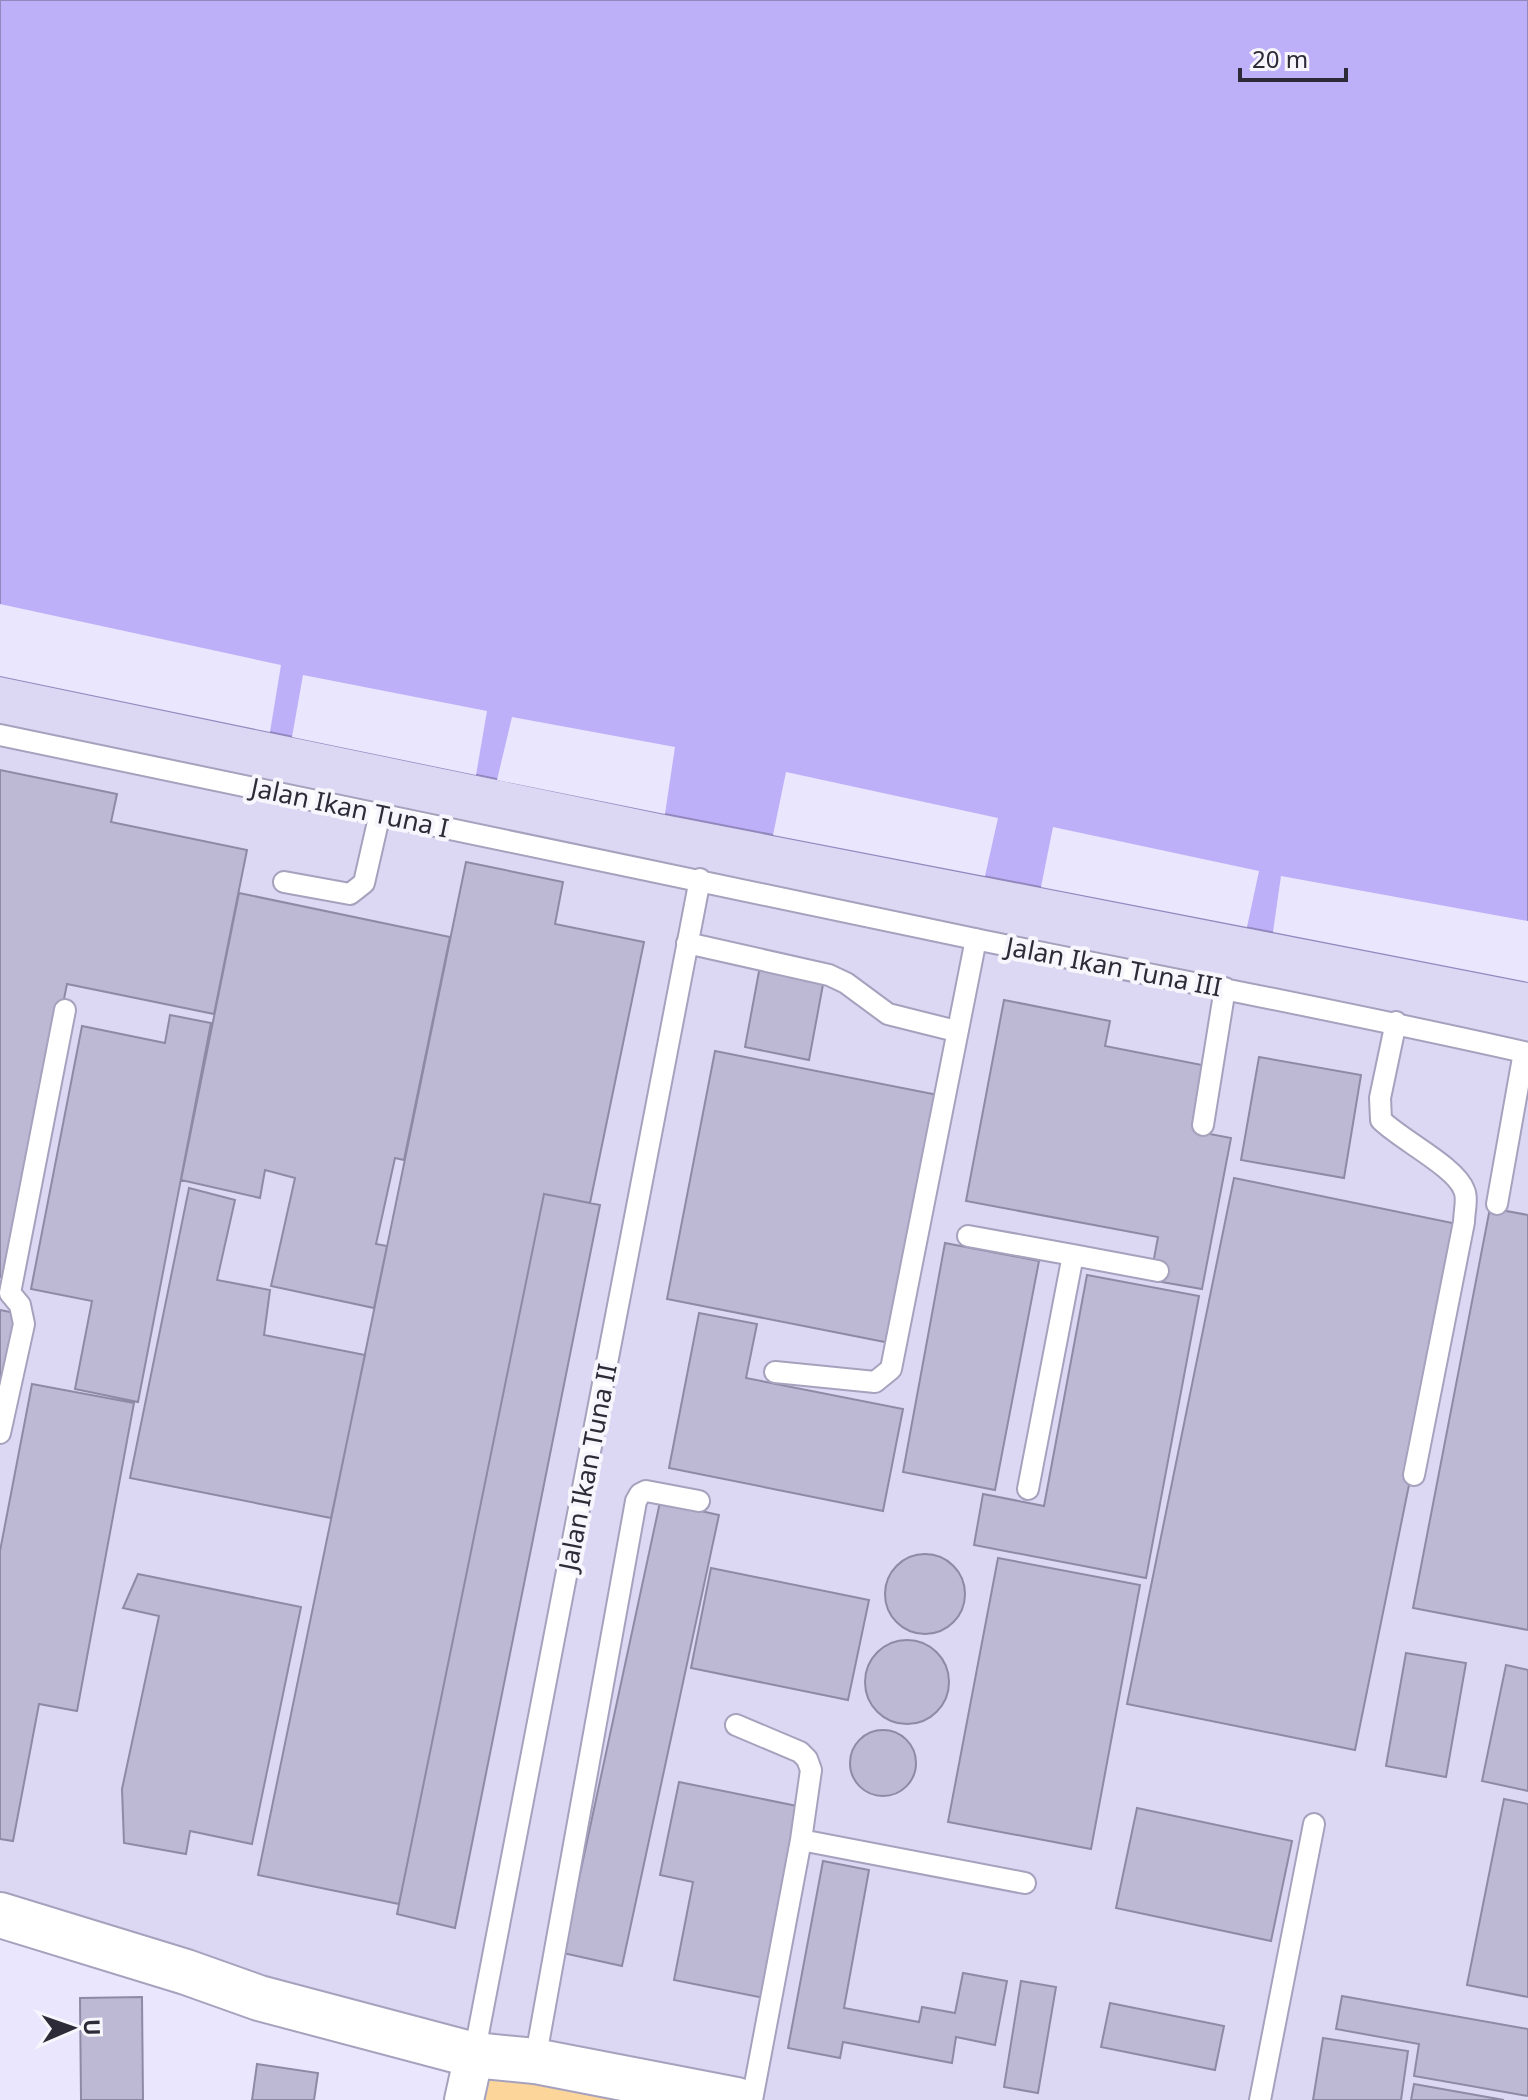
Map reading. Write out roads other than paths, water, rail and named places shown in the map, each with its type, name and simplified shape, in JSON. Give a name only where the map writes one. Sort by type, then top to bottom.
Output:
[{"type":"street","points":[[0,1915],[186,1972],[259,1998],[474,2055],[535,2061],[737,2100]]},
{"type":"street","points":[[464,2100],[474,2055]]},
{"type":"lane","name":"Jalan Ikan Tuna I","points":[[0,735],[700,879]]},
{"type":"lane","points":[[284,882],[350,894],[364,883],[380,813]]},
{"type":"lane","name":"Jalan Ikan Tuna III","points":[[700,879],[976,939],[1396,1022],[1526,1052]]},
{"type":"lane","name":"Jalan Ikan Tuna II","points":[[474,2055],[700,879]]},
{"type":"lane","points":[[775,1372],[875,1382],[891,1369],[976,939]]},
{"type":"lane","points":[[687,943],[829,975],[846,983],[888,1014],[956,1031]]},
{"type":"lane","points":[[1203,1125],[1225,988]]},
{"type":"lane","points":[[0,1433],[24,1324],[20,1305],[5,1292],[65,1010]]},
{"type":"lane","points":[[1396,1022],[1380,1098],[1381,1120],[1395,1134],[1453,1173],[1465,1191],[1464,1222],[1414,1475]]},
{"type":"lane","points":[[1497,1204],[1526,1052]]},
{"type":"lane","points":[[968,1236],[1158,1271]]},
{"type":"lane","points":[[1028,1489],[1073,1255]]},
{"type":"lane","points":[[535,2061],[636,1501],[646,1491],[699,1501]]},
{"type":"lane","points":[[736,1725],[790,1747],[807,1759],[810,1782],[752,2100]]},
{"type":"lane","points":[[1260,2100],[1314,1824]]},
{"type":"lane","points":[[801,1840],[1025,1883]]}]
